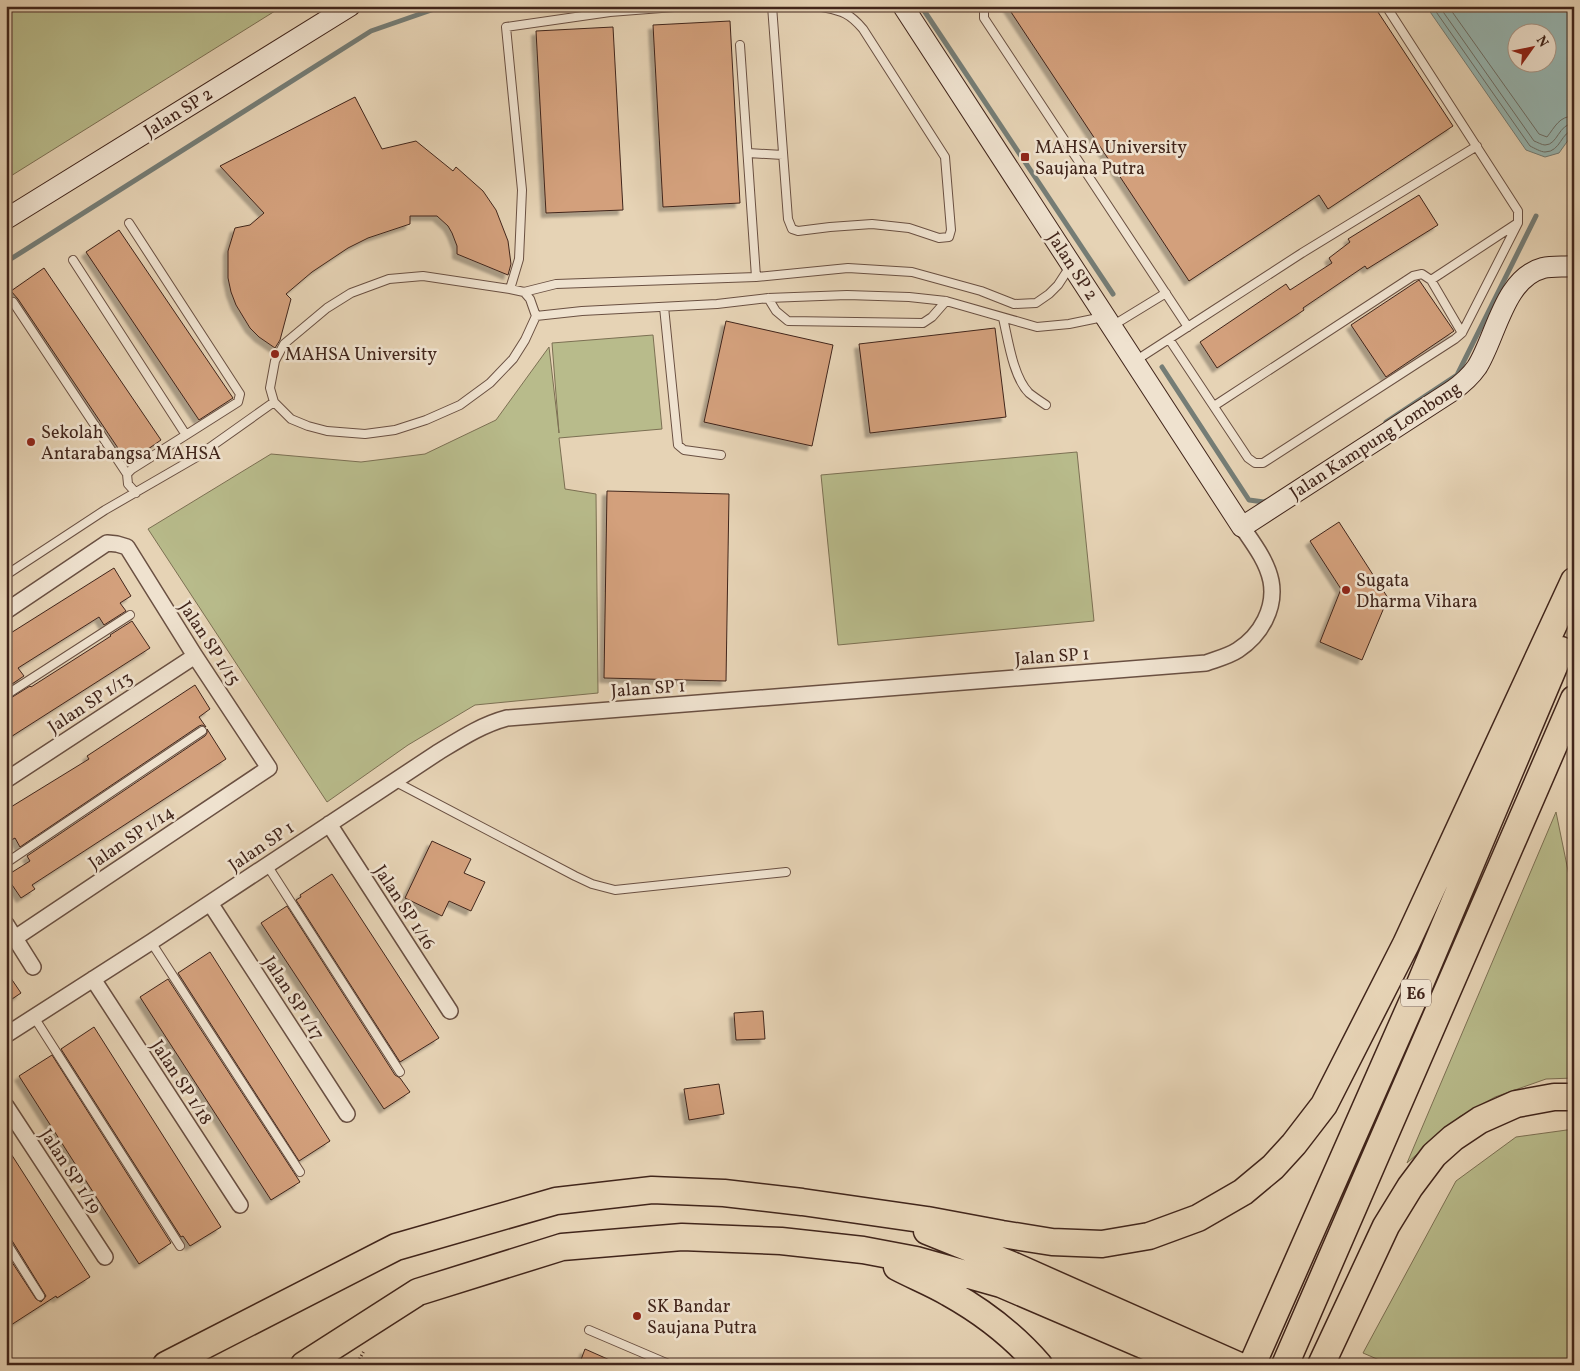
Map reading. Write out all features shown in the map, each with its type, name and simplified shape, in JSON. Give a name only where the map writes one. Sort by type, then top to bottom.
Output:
[{"type":"highway","points":[[166,1365],[396,1247],[556,1201],[652,1190],[724,1193],[927,1220],[1052,1242],[1102,1244],[1149,1236],[1198,1218],[1243,1192],[1272,1167],[1294,1144],[1324,1105],[1406,944],[1574,581]]},
{"type":"highway","name":"E6","points":[[1252,1365],[1414,998],[1574,619]]},
{"type":"highway","name":"E6","points":[[1285,1365],[1574,699]]},
{"type":"highway","points":[[1321,1365],[1386,1226],[1410,1186],[1434,1155],[1453,1138],[1480,1120],[1516,1104],[1554,1097],[1574,1097]]},
{"type":"highway","points":[[890,1216],[1014,1266],[1164,1343],[1190,1365]]},
{"type":"highway","points":[[304,1365],[418,1292],[562,1247],[682,1237],[781,1241],[863,1250],[916,1260],[1001,1284],[1164,1343],[1237,1365]]},
{"type":"highway","points":[[863,1250],[948,1292],[993,1320],[1023,1346],[1039,1365]]},
{"type":"street","name":"Jalan SP 2","points":[[6,219],[350,6]]},
{"type":"street","name":"Jalan SP 2","points":[[904,6],[1242,526]]},
{"type":"street","name":"Jalan Kampung Lombong","points":[[1242,526],[1452,391],[1469,378],[1478,366],[1513,290],[1524,278],[1543,268],[1574,266]]},
{"type":"street","name":"Jalan SP 1","points":[[6,1035],[151,942],[394,781],[467,734],[490,723],[507,718],[1206,663],[1237,651],[1252,639],[1264,624],[1271,605],[1271,581],[1262,559],[1242,526]]},
{"type":"street","name":"Jalan SP 1/15","points":[[6,611],[107,543],[127,546],[195,656],[269,768]]},
{"type":"street","name":"Jalan SP 1/13","points":[[6,780],[195,656]]},
{"type":"street","name":"Jalan SP 1/14","points":[[15,938],[269,768]]},
{"type":"street","name":"Jalan SP 1/16","points":[[329,824],[450,1011]]},
{"type":"street","name":"Jalan SP 1/17","points":[[210,903],[347,1114]]},
{"type":"street","points":[[6,924],[33,967]]},
{"type":"street","name":"Jalan SP 1/18","points":[[93,978],[240,1205]]},
{"type":"street","name":"Jalan SP 1/19","points":[[6,1106],[105,1256]]},
{"type":"lane","points":[[510,288],[519,259],[522,190],[506,27],[610,12],[687,6]]},
{"type":"lane","points":[[772,6],[788,219],[792,229],[798,231],[872,224],[909,228],[939,238],[949,237],[951,230],[945,157],[863,28],[846,13],[817,6]]},
{"type":"lane","points":[[984,6],[984,18],[1188,326]]},
{"type":"lane","points":[[1168,339],[1248,458],[1254,464],[1263,463],[1462,333],[1518,222],[1518,210],[1386,6]]},
{"type":"lane","points":[[740,45],[756,277]]},
{"type":"lane","points":[[1135,361],[1302,253],[1477,146]]},
{"type":"lane","points":[[748,153],[783,155]]},
{"type":"lane","points":[[1430,280],[1518,222]]},
{"type":"lane","points":[[127,474],[238,402],[240,394],[129,223]]},
{"type":"lane","points":[[74,260],[186,435]]},
{"type":"lane","points":[[524,292],[530,300],[536,316],[514,359],[490,383],[460,405],[426,420],[395,430],[365,434],[326,431],[290,419],[274,402],[270,388],[275,361],[284,344],[327,308],[351,293],[389,279],[423,276],[510,288],[524,292],[556,284],[756,277],[848,268],[912,272],[981,291],[1014,304],[1036,303],[1058,285],[1072,264]]},
{"type":"lane","points":[[1214,406],[1414,276],[1422,274],[1430,280],[1462,333]]},
{"type":"lane","points":[[536,316],[582,310],[718,304],[768,298],[847,295],[909,297],[946,301],[1037,327],[1109,321],[1166,293]]},
{"type":"lane","points":[[768,298],[776,311],[788,321],[923,323],[932,317],[946,301]]},
{"type":"lane","points":[[14,302],[127,474],[128,484],[136,493]]},
{"type":"lane","points":[[664,307],[678,444],[684,450],[721,454]]},
{"type":"lane","points":[[1003,318],[1020,380],[1029,393],[1046,405]]},
{"type":"lane","points":[[6,574],[105,510],[195,458],[274,402]]},
{"type":"lane","points":[[6,695],[130,615]]},
{"type":"lane","points":[[6,862],[202,731]]},
{"type":"lane","points":[[394,781],[575,876],[592,884],[615,890],[786,872]]},
{"type":"lane","points":[[267,865],[400,1072]]},
{"type":"lane","points":[[151,942],[300,1172]]},
{"type":"lane","points":[[34,1017],[180,1246]]},
{"type":"lane","points":[[6,1242],[40,1296]]},
{"type":"lane","points":[[589,1330],[671,1365]]},
{"type":"green space","points":[[6,6],[283,6],[6,179]]},
{"type":"green space","points":[[653,335],[662,429],[559,438],[565,489],[596,494],[598,693],[475,705],[408,745],[327,802],[148,529],[271,454],[361,462],[425,454],[496,420],[549,347],[559,433],[552,343]]},
{"type":"green space","points":[[1077,452],[1094,621],[838,645],[821,475]]},
{"type":"green space","points":[[1556,812],[1574,900],[1574,1078],[1546,1079],[1495,1097],[1459,1117],[1407,1163]]},
{"type":"green space","points":[[1574,1129],[1574,1365],[1391,1365],[1363,1353],[1456,1181],[1516,1137]]},
{"type":"water","points":[[1426,6],[1574,6],[1574,132],[1559,153],[1545,157],[1526,150]]},
{"type":"building","points":[[1007,6],[1374,6],[1453,126],[1328,209],[1319,195],[1189,281]]},
{"type":"building","points":[[730,21],[740,203],[663,207],[653,25]]},
{"type":"building","points":[[613,27],[623,210],[546,213],[536,31]]},
{"type":"building","points":[[355,97],[382,149],[416,141],[453,171],[456,167],[483,191],[496,210],[508,241],[511,264],[508,275],[457,254],[457,246],[452,233],[448,226],[437,216],[410,216],[410,224],[368,238],[348,248],[312,272],[286,294],[291,299],[280,340],[275,348],[250,328],[236,305],[228,278],[228,251],[235,228],[250,225],[264,213],[220,166]]},
{"type":"building","points":[[1419,195],[1438,225],[1367,269],[1365,266],[1303,308],[1304,310],[1217,368],[1200,342],[1286,284],[1290,290],[1332,263],[1329,258],[1350,242],[1348,239]]},
{"type":"building","points":[[119,230],[233,398],[199,420],[86,252]]},
{"type":"building","points":[[44,268],[161,440],[128,463],[11,291]]},
{"type":"building","points":[[1419,280],[1454,331],[1386,377],[1351,325]]},
{"type":"building","points":[[726,321],[833,345],[812,446],[704,422]]},
{"type":"building","points":[[995,328],[1006,417],[870,433],[859,344]]},
{"type":"building","points":[[607,491],[729,494],[726,681],[604,678]]},
{"type":"building","points":[[1339,522],[1388,598],[1362,660],[1320,642],[1341,589],[1310,541]]},
{"type":"building","points":[[114,568],[131,596],[120,603],[126,611],[104,625],[99,617],[18,668],[24,676],[6,688],[6,636]]},
{"type":"building","points":[[132,621],[150,648],[6,740],[6,701],[31,687]]},
{"type":"building","points":[[195,685],[210,709],[199,717],[206,727],[199,726],[20,847],[15,838],[6,843],[6,810],[89,759],[87,756]]},
{"type":"building","points":[[207,729],[226,759],[32,885],[35,889],[21,898],[6,876],[30,861],[27,856],[205,736]]},
{"type":"building","points":[[432,841],[471,859],[464,873],[485,882],[471,911],[449,901],[442,916],[405,898]]},
{"type":"building","points":[[332,874],[439,1038],[400,1062],[296,900],[301,897],[300,895]]},
{"type":"building","points":[[287,906],[395,1075],[400,1078],[410,1092],[384,1109],[261,923]]},
{"type":"building","points":[[210,952],[330,1141],[299,1161],[178,973]]},
{"type":"building","points":[[6,971],[21,993],[6,1003]]},
{"type":"building","points":[[168,979],[300,1182],[271,1200],[140,997]]},
{"type":"building","points":[[763,1011],[765,1039],[736,1040],[734,1013]]},
{"type":"building","points":[[94,1027],[221,1227],[190,1246],[183,1236],[181,1237],[61,1049]]},
{"type":"building","points":[[52,1055],[171,1243],[139,1264],[19,1076]]},
{"type":"building","points":[[719,1084],[724,1114],[689,1120],[684,1089]]},
{"type":"building","points":[[6,1146],[90,1277],[11,1325],[6,1318],[6,1253],[36,1299],[41,1302],[46,1296],[11,1239],[6,1236]]},
{"type":"building","points":[[585,1349],[621,1365],[579,1365]]},
{"type":"waterway","points":[[6,262],[371,31],[443,6]]},
{"type":"waterway","points":[[921,6],[1113,294]]},
{"type":"waterway","points":[[1386,422],[1457,375],[1536,216]]},
{"type":"waterway","points":[[1162,367],[1249,500],[1266,501]]},
{"type":"place","name":"MAHSA University Saujana Putra","points":[[1025,157]]},
{"type":"place","name":"MAHSA University","points":[[275,354]]},
{"type":"place","name":"Sekolah Antarabangsa MAHSA","points":[[31,442]]},
{"type":"place","name":"Sugata Dharma Vihara","points":[[1346,590]]},
{"type":"place","name":"SK Bandar Saujana Putra","points":[[637,1316]]}]
